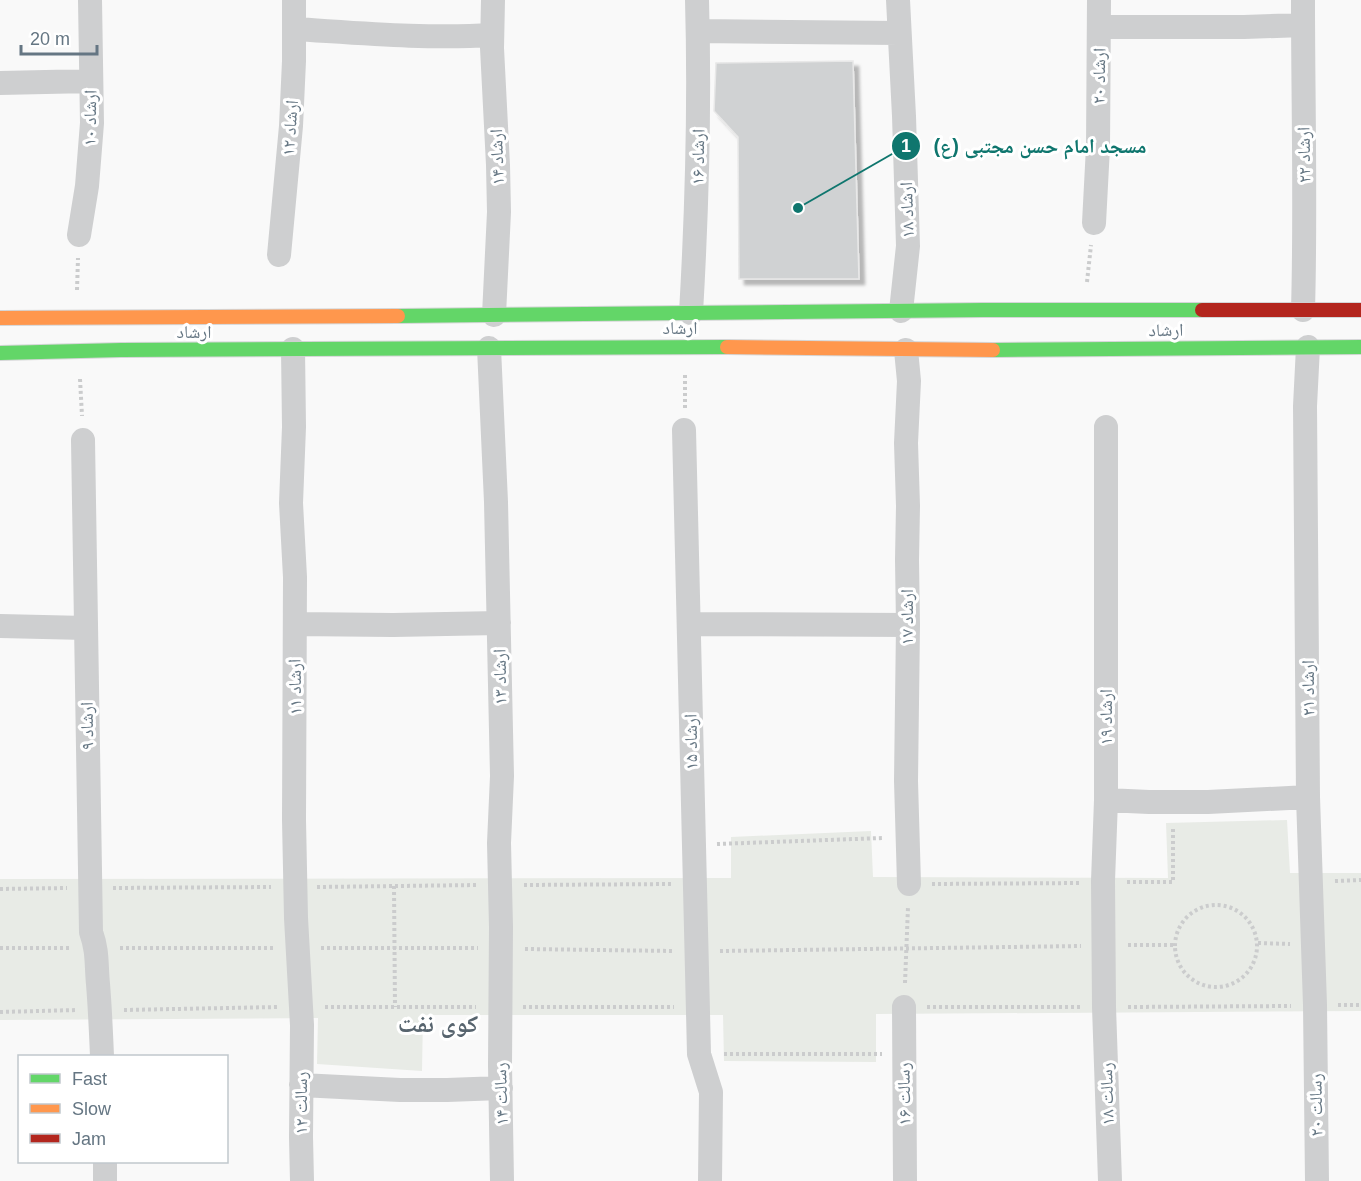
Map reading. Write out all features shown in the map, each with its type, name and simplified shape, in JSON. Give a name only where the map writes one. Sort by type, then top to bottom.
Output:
[{"type":"street","name":"ارشاد ۱۰","points":[[79,235],[87,186],[92,123],[90,0]]},
{"type":"street","name":"ارشاد ۱۲","points":[[279,255],[291,126],[294,0]]},
{"type":"street","name":"ارشاد ۱۴","points":[[493,0],[492,48],[499,200],[494,315]]},
{"type":"street","name":"ارشاد ۱۶","points":[[691,313],[697,214],[697,0]]},
{"type":"street","name":"ارشاد ۱۸","points":[[898,0],[908,246],[901,311]]},
{"type":"street","name":"ارشاد ۲۰","points":[[1094,223],[1098,147],[1099,0]]},
{"type":"street","name":"ارشاد ۲۲","points":[[1302,310],[1305,188],[1303,0]]},
{"type":"street","points":[[1099,27],[1303,25]]},
{"type":"street","points":[[294,29],[438,37],[492,35]]},
{"type":"street","points":[[698,31],[900,33]]},
{"type":"street","points":[[0,83],[91,81]]},
{"type":"street","name":"ارشاد","points":[[0,318],[75,318],[396,332],[489,348],[686,346],[901,311],[1361,310]]},
{"type":"street","name":"ارشاد","points":[[0,352],[293,349],[494,315],[691,313],[906,350],[1361,347]]},
{"type":"street","name":"ارشاد ۲۱","points":[[1308,347],[1305,417],[1308,797],[1315,1029]]},
{"type":"street","name":"ارشاد ۱۳","points":[[489,348],[496,502],[502,776],[499,843],[500,1007]]},
{"type":"street","name":"ارشاد ۱۱","points":[[293,349],[294,427],[291,503],[295,577],[295,887],[301,1016]]},
{"type":"street","name":"ارشاد ۱۷","points":[[906,350],[909,381],[906,443],[909,506],[906,781],[909,884]]},
{"type":"street","name":"ارشاد ۱۹","points":[[1104,1007],[1106,427]]},
{"type":"street","name":"ارشاد ۱۵","points":[[684,430],[699,1054],[711,1092],[710,1181]]},
{"type":"street","name":"ارشاد ۹","points":[[83,440],[91,932],[96,948],[102,1055]]},
{"type":"street","points":[[295,624],[393,626],[499,622]]},
{"type":"street","points":[[689,624],[908,625]]},
{"type":"street","points":[[0,626],[86,628]]},
{"type":"street","points":[[1106,800],[1208,802],[1308,797]]},
{"type":"street","name":"رسالت ۱۴","points":[[500,1007],[502,1181]]},
{"type":"street","name":"رسالت ۱۶","points":[[904,1007],[905,1181]]},
{"type":"street","name":"رسالت ۱۸","points":[[1104,1007],[1110,1181]]},
{"type":"street","name":"رسالت ۱۲","points":[[301,1016],[302,1181]]},
{"type":"street","name":"رسالت ٢٠","points":[[1315,1029],[1317,1181]]},
{"type":"street","points":[[301,1085],[400,1090],[501,1088]]},
{"type":"street","points":[[105,1163],[105,1181]]},
{"type":"path","points":[[1084,310],[1094,223]]},
{"type":"path","points":[[75,318],[79,235]]},
{"type":"path","points":[[684,430],[686,346]]},
{"type":"path","points":[[78,351],[83,440]]},
{"type":"path","points":[[1173,802],[1173,882],[909,884],[904,1007],[1361,1005]]},
{"type":"path","points":[[694,845],[908,837]]},
{"type":"path","points":[[0,889],[695,884]]},
{"type":"path","points":[[394,886],[395,1007]]},
{"type":"path","points":[[1219,904],[1238,910],[1252,924],[1258,943],[1254,963],[1242,979],[1223,987],[1203,986],[1186,975],[1176,958],[1175,938],[1183,920],[1199,907],[1219,904]]},
{"type":"path","points":[[1258,943],[1313,944]]},
{"type":"path","points":[[0,948],[501,948],[696,952],[1175,945]]},
{"type":"path","points":[[0,1012],[101,1010],[301,1016],[395,1007],[698,1007]]},
{"type":"path","points":[[699,1054],[904,1054]]},
{"type":"shaded area","points":[[1287,820],[1290,873],[1361,873],[1361,1011],[876,1014],[876,1062],[724,1061],[723,1015],[423,1015],[422,1071],[317,1064],[318,1018],[0,1020],[0,879],[731,878],[731,837],[871,831],[873,877],[1168,878],[1166,823]]},
{"type":"building","points":[[853,61],[859,279],[739,279],[738,137],[714,111],[716,63]]},
{"type":"traffic: fast","points":[[398,316],[1202,310]]},
{"type":"traffic: fast","points":[[0,353],[121,350],[727,347]]},
{"type":"traffic: fast","points":[[993,350],[1361,347]]},
{"type":"traffic: slow","points":[[0,318],[398,316]]},
{"type":"traffic: slow","points":[[727,347],[993,350]]},
{"type":"traffic: jam","points":[[1202,310],[1361,310]]},
{"type":"place","name":"مسجد امام حسن مجتبی (ع)","points":[[798,208]]},
{"type":"district","name":"کوی نفت","points":[[438,1023]]}]
